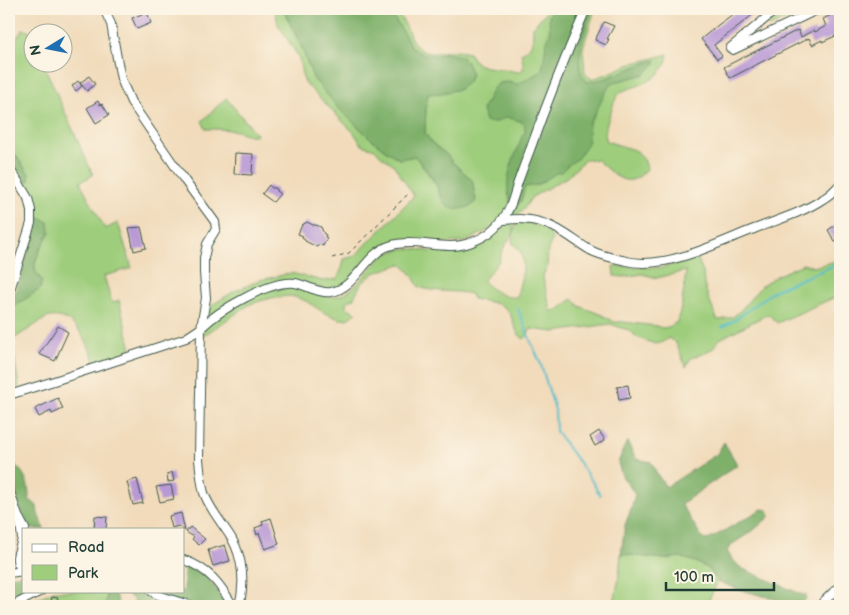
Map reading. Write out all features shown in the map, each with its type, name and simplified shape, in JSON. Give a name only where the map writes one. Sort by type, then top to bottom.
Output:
[{"type":"street","points":[[104,9],[111,24],[116,58],[123,84],[131,102],[215,222],[216,229],[208,244],[204,258],[206,298],[201,328],[199,449],[201,477],[208,502],[232,539],[237,552],[242,590],[239,606]]},
{"type":"street","points":[[9,395],[186,338],[224,310],[280,284],[304,285],[322,292],[332,292],[341,289],[372,258],[387,247],[415,243],[446,247],[463,245],[481,238],[498,225],[508,212],[556,79],[586,9]]},
{"type":"street","points":[[777,9],[730,48],[732,50],[818,9]]},
{"type":"street","points":[[9,169],[28,198],[32,223],[9,293]]},
{"type":"street","points":[[503,220],[526,219],[540,222],[565,233],[591,251],[629,262],[646,263],[684,256],[789,215],[823,199],[834,192],[840,184]]},
{"type":"street","points":[[9,489],[18,516],[22,539],[18,565],[22,569]]},
{"type":"street","points":[[18,516],[24,528]]},
{"type":"street","points":[[9,565],[20,552]]},
{"type":"street","points":[[185,560],[200,567],[212,576],[222,587],[233,606]]},
{"type":"street","points":[[9,573],[22,571]]},
{"type":"street","points":[[821,606],[840,586]]},
{"type":"street","points":[[12,606],[39,592]]},
{"type":"street","points":[[153,592],[192,606]]},
{"type":"path","points":[[332,258],[349,253],[408,194]]},
{"type":"green space","points":[[275,9],[283,9],[302,48],[313,78],[369,137],[399,159],[415,156],[436,184],[440,196],[476,201],[472,180],[432,143],[425,133],[428,94],[468,82],[471,72],[467,62],[445,54],[436,56],[422,54],[412,48],[393,17],[383,9],[392,10],[398,14],[417,47],[423,51],[431,53],[460,51],[469,53],[477,64],[486,67],[518,72],[523,70],[521,53],[532,43],[533,27],[550,9],[595,9],[583,49],[585,74],[592,79],[633,63],[668,54],[667,61],[656,76],[618,95],[606,127],[606,141],[637,151],[645,161],[647,169],[640,176],[634,179],[621,179],[597,160],[586,159],[567,177],[532,197],[523,210],[514,217],[465,242],[383,246],[340,288],[328,290],[291,281],[270,290],[297,289],[322,296],[338,296],[346,293],[379,260],[394,251],[406,249],[448,252],[468,250],[480,245],[507,223],[511,223],[514,231],[516,222],[524,222],[543,227],[550,234],[552,240],[548,249],[547,268],[543,278],[551,311],[561,308],[573,299],[579,306],[614,322],[662,328],[669,327],[677,322],[682,304],[686,271],[657,278],[642,274],[624,277],[614,276],[613,266],[661,268],[697,257],[703,272],[704,284],[709,300],[717,319],[720,320],[733,317],[762,285],[778,275],[803,264],[814,267],[832,262],[840,257],[840,295],[777,323],[768,314],[718,340],[714,348],[690,359],[686,367],[676,343],[669,338],[655,344],[636,337],[631,331],[610,324],[555,332],[530,329],[524,339],[517,332],[508,311],[502,306],[473,299],[471,294],[419,287],[410,272],[401,264],[374,273],[361,284],[353,299],[346,302],[346,307],[357,313],[347,319],[339,319],[295,297],[271,298],[250,304],[203,336],[207,308],[233,292],[260,280],[291,273],[323,281],[337,279],[344,259],[355,256],[414,196],[393,164],[381,156],[375,149],[362,145],[354,133],[305,83],[299,58],[278,24]],"holes":[[[514,231],[512,240],[522,255],[523,262],[517,297],[508,297],[498,293],[483,281],[499,261],[502,251]]]},
{"type":"green space","points":[[283,9],[383,9],[393,17],[412,48],[422,54],[436,56],[445,53],[461,56],[467,62],[471,73],[468,82],[460,89],[428,94],[425,133],[432,143],[472,180],[476,201],[474,203],[462,209],[449,207],[443,200],[435,182],[415,156],[399,159],[369,137],[339,109],[313,78],[302,48]]},
{"type":"green space","points":[[554,9],[593,9],[587,23],[580,58],[581,72],[587,82],[604,79],[656,60],[654,65],[645,74],[612,83],[589,123],[588,143],[577,159],[561,172],[556,173],[537,185],[525,187],[520,202],[512,206],[509,196],[508,178],[512,162],[525,132],[525,125],[520,121],[506,117],[496,122],[485,121],[482,110],[494,87],[499,83],[518,84],[542,71],[546,44],[550,33],[549,15]]},
{"type":"green space","points":[[785,9],[800,9],[802,11],[770,27],[767,23]]},
{"type":"green space","points":[[22,30],[22,72],[47,72],[93,175],[80,182],[105,229],[118,223],[132,268],[104,276],[112,303],[119,300],[132,353],[96,363],[84,338],[72,323],[56,317],[46,318],[12,340],[19,387],[14,388],[9,363],[9,310],[29,296],[42,281],[35,266],[40,250],[50,232],[34,218],[21,180],[29,174],[9,146],[9,49]]},
{"type":"green space","points":[[226,98],[257,135],[229,130],[206,129],[202,121]]},
{"type":"green space","points":[[9,146],[29,174],[29,181],[11,179],[9,176]]},
{"type":"green space","points":[[34,218],[42,218],[48,222],[50,232],[40,250],[35,266],[42,281],[40,289],[9,310],[33,235]]},
{"type":"green space","points":[[9,435],[13,463],[26,479],[29,499],[37,506],[44,528],[29,528],[12,494],[8,477]]},
{"type":"green space","points":[[627,441],[636,459],[651,462],[666,487],[717,454],[724,442],[738,466],[681,504],[703,539],[708,540],[762,509],[768,510],[770,516],[754,530],[731,545],[727,551],[741,568],[803,595],[806,594],[806,599],[801,603],[787,604],[772,598],[736,589],[718,581],[710,570],[696,562],[680,557],[664,559],[621,554],[625,525],[635,494],[622,476],[618,463]]},
{"type":"green space","points":[[621,554],[664,559],[680,557],[696,562],[710,570],[718,581],[706,606],[613,606]]},
{"type":"green space","points":[[185,564],[199,571],[210,580],[226,606],[162,606],[158,596],[151,598],[150,606],[134,606],[134,600],[125,592],[185,592]]},
{"type":"green space","points":[[22,574],[22,592],[29,592],[27,595],[29,602],[33,606],[9,606],[9,601],[12,597],[9,591],[9,576]]},
{"type":"green space","points":[[52,592],[107,594],[105,606],[33,606],[29,602]]},
{"type":"green space","points":[[88,592],[114,592],[118,601],[116,606],[105,606],[107,594]]},
{"type":"building","points":[[740,9],[760,9],[714,45],[722,56],[717,59],[701,39]]},
{"type":"building","points":[[147,12],[151,23],[137,29],[132,18]]},
{"type":"building","points":[[835,13],[839,21],[837,22],[840,34],[812,45],[809,38],[730,78],[724,67],[798,30],[801,37],[814,30],[815,32],[826,26],[823,19]]},
{"type":"building","points":[[604,22],[614,26],[606,45],[595,40]]},
{"type":"building","points":[[89,76],[95,84],[87,91],[80,83]]},
{"type":"building","points":[[78,81],[82,86],[76,91],[72,86]]},
{"type":"building","points":[[98,101],[109,115],[96,123],[87,108]]},
{"type":"building","points":[[235,153],[253,154],[252,175],[234,174]]},
{"type":"building","points":[[269,185],[272,188],[276,188],[276,191],[280,194],[273,202],[262,194]]},
{"type":"building","points":[[307,222],[321,227],[327,238],[323,246],[319,244],[317,247],[305,241],[302,238],[303,236],[298,234],[302,225]]},
{"type":"building","points":[[840,222],[840,240],[835,242],[828,230]]},
{"type":"building","points":[[141,227],[146,248],[134,251],[129,228]]},
{"type":"building","points":[[58,326],[68,332],[55,361],[39,354]]},
{"type":"building","points":[[628,385],[630,398],[619,400],[617,387]]},
{"type":"building","points":[[58,398],[63,409],[52,414],[51,411],[39,417],[35,409]]},
{"type":"building","points":[[599,431],[605,440],[595,446],[590,437]]},
{"type":"building","points":[[172,472],[174,481],[168,482],[167,474]]},
{"type":"building","points":[[137,479],[143,503],[133,505],[127,482]]},
{"type":"building","points":[[171,485],[174,499],[160,502],[156,487]]},
{"type":"building","points":[[181,513],[184,528],[178,526],[172,528],[169,516]]},
{"type":"building","points":[[95,516],[107,517],[106,528],[94,528]]},
{"type":"building","points":[[271,518],[279,544],[265,549],[255,528],[263,525],[262,521]]},
{"type":"building","points":[[190,527],[205,539],[199,545],[192,539],[194,537],[186,532]]},
{"type":"building","points":[[225,545],[230,561],[213,566],[208,550]]},
{"type":"building","points":[[52,597],[58,598],[57,606],[50,606]]},
{"type":"waterway","points":[[722,327],[735,320],[775,290],[840,263]]},
{"type":"waterway","points":[[518,309],[531,342]]},
{"type":"waterway","points":[[532,344],[540,362],[555,410],[556,431],[600,495]]}]
